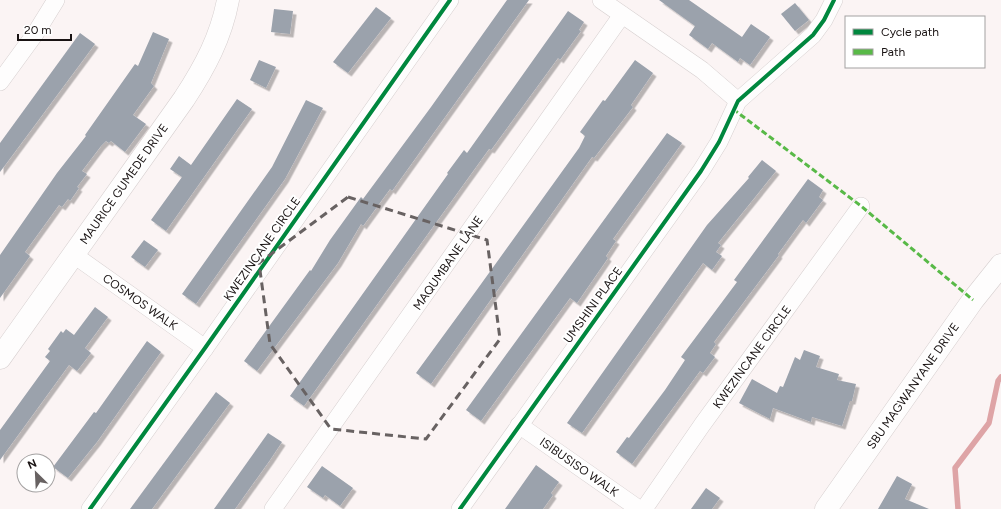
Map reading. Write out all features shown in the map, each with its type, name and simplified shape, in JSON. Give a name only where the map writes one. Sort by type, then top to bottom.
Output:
[{"type":"street","points":[[0,82],[35,34],[56,0]]},
{"type":"street","name":"MAURICE GUMEDE DRIVE","points":[[0,358],[74,255],[204,68],[219,36],[228,0]]},
{"type":"street","name":"KWEZINCANE CIRCLE","points":[[90,509],[450,0]]},
{"type":"street","points":[[601,0],[702,70],[736,105],[813,35],[824,20],[834,0]]},
{"type":"street","name":"MAQUMBANE LANE","points":[[273,509],[622,16]]},
{"type":"street","name":"UMSHINI PLACE","points":[[460,509],[701,171],[719,142],[736,105]]},
{"type":"street","name":"KWEZINCANE CIRCLE","points":[[644,509],[702,425],[861,206]]},
{"type":"street","name":"COSMOS WALK","points":[[74,255],[205,348]]},
{"type":"street","name":"SBU MAGWANYANE DRIVE","points":[[826,509],[973,300],[1001,265]]},
{"type":"street","name":"ISIBUSISO WALK","points":[[519,425],[639,509]]},
{"type":"highlighted area","points":[[348,197],[487,240],[500,339],[426,439],[331,429],[270,344],[259,263]]},
{"type":"building","points":[[507,0],[529,0],[392,191],[390,189],[363,226],[361,224],[338,263],[257,371],[244,361],[310,270],[311,271],[330,240],[361,197],[363,199]]},
{"type":"building","points":[[659,0],[689,0],[742,37],[751,24],[770,37],[750,65],[740,58],[738,62],[712,43],[708,49],[689,35],[695,26]]},
{"type":"building","points":[[795,3],[809,20],[795,31],[781,14]]},
{"type":"building","points":[[376,7],[391,18],[348,73],[333,62]]},
{"type":"building","points":[[274,9],[293,11],[290,34],[271,32]]},
{"type":"building","points":[[568,11],[584,22],[579,30],[581,31],[560,60],[558,58],[491,150],[489,149],[304,406],[290,396],[448,174],[447,173],[464,150],[467,153]]},
{"type":"building","points":[[153,32],[169,39],[151,83],[154,86],[133,115],[146,124],[125,152],[111,141],[109,143],[106,141],[101,146],[82,171],[87,174],[77,187],[79,188],[70,201],[68,199],[62,207],[59,205],[25,252],[30,256],[0,298],[0,255],[57,173],[86,136],[85,135],[135,64],[138,66]]},
{"type":"building","points":[[80,33],[95,44],[0,172],[0,143]]},
{"type":"building","points":[[259,60],[276,67],[266,88],[250,80]]},
{"type":"building","points":[[635,60],[653,73],[631,105],[633,107],[594,158],[592,157],[431,384],[416,373],[579,148],[585,136],[580,132]]},
{"type":"building","points":[[237,99],[252,109],[166,231],[151,220],[182,177],[170,169],[179,156],[191,165]]},
{"type":"building","points":[[306,100],[323,108],[285,179],[196,304],[182,294],[272,167]]},
{"type":"building","points":[[667,133],[682,143],[613,239],[616,241],[606,256],[608,258],[577,303],[570,298],[481,421],[466,410]]},
{"type":"building","points":[[762,160],[776,171],[718,243],[721,245],[716,252],[722,256],[712,270],[703,263],[582,433],[567,423],[707,225],[749,178],[748,177]]},
{"type":"building","points":[[808,179],[823,190],[819,197],[823,200],[806,223],[803,220],[778,254],[779,255],[714,342],[716,344],[710,353],[715,357],[703,373],[700,371],[632,464],[616,452],[627,437],[629,438],[665,390],[685,360],[681,357],[737,282],[734,280]]},
{"type":"building","points":[[144,240],[158,250],[145,267],[131,257]]},
{"type":"building","points":[[95,307],[108,317],[85,348],[91,353],[77,371],[69,365],[0,460],[0,430],[50,361],[45,357],[50,351],[48,349],[61,331],[63,333],[66,329],[74,335]]},
{"type":"building","points":[[147,341],[161,352],[97,442],[68,478],[56,469],[56,463],[94,412],[96,413]]},
{"type":"building","points":[[804,350],[820,356],[816,367],[839,374],[837,380],[856,384],[852,401],[850,401],[842,426],[812,417],[811,422],[773,408],[770,419],[739,403],[752,379],[777,393],[780,386],[783,387],[795,357],[800,360]]},
{"type":"building","points":[[216,392],[230,403],[152,509],[130,509]]},
{"type":"building","points":[[268,433],[282,442],[270,460],[235,509],[214,509]]},
{"type":"building","points":[[536,465],[559,482],[551,493],[553,495],[543,509],[505,509]]},
{"type":"building","points":[[322,466],[353,488],[340,506],[325,495],[323,498],[307,487]]},
{"type":"building","points":[[897,476],[912,484],[905,499],[929,509],[878,509]]},
{"type":"building","points":[[706,488],[720,498],[712,509],[691,509]]},
{"type":"waterway","points":[[958,509],[955,468],[989,423],[998,381],[1001,377]]},
{"type":"marked path","points":[[733,109],[861,206],[973,300]]},
{"type":"cycle path","points":[[90,509],[450,0]]},
{"type":"cycle path","points":[[460,509],[701,171],[719,142],[738,101],[813,35],[824,20],[834,0]]}]
